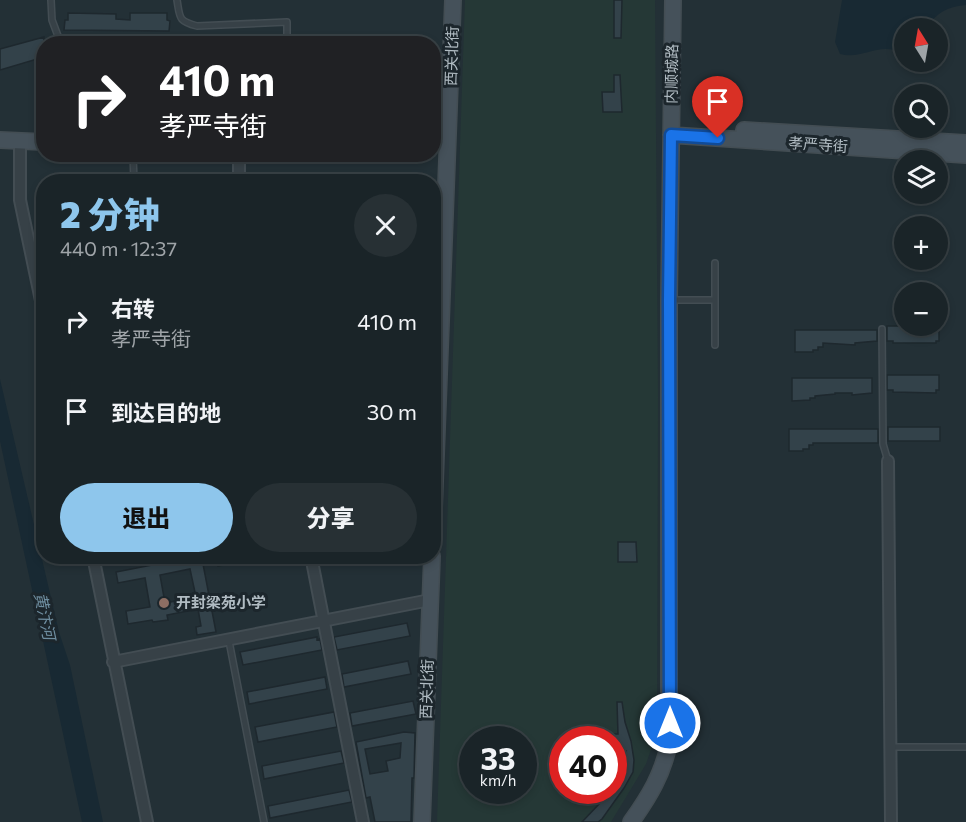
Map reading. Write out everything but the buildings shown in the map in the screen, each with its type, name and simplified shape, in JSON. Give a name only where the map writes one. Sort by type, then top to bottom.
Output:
[{"type":"street","name":"西关北街","points":[[441,146],[453,0]]},
{"type":"street","name":"内顺城路","points":[[631,822],[649,797],[663,769],[669,743],[669,300],[673,0]]},
{"type":"street","name":"孝严寺街","points":[[671,130],[966,143]]},
{"type":"street","name":"孝严寺街","points":[[671,130],[966,155]]},
{"type":"street","points":[[0,141],[36,142]]},
{"type":"street","points":[[20,141],[20,200],[36,277]]},
{"type":"street","points":[[888,461],[891,822]]},
{"type":"street","points":[[95,564],[147,822]]},
{"type":"street","points":[[313,564],[363,822]]},
{"type":"street","name":"西关北街","points":[[422,822],[432,564]]},
{"type":"street","points":[[113,662],[430,600]]},
{"type":"lane","points":[[51,0],[52,20],[58,36]]},
{"type":"lane","points":[[177,0],[180,20],[183,23],[197,26],[287,22],[287,36]]},
{"type":"lane","points":[[715,263],[715,345]]},
{"type":"lane","points":[[669,300],[715,300]]},
{"type":"lane","points":[[882,329],[883,444],[888,461]]},
{"type":"lane","points":[[229,641],[264,822]]},
{"type":"lane","points":[[890,747],[966,747]]},
{"type":"green space","points":[[465,0],[655,0],[658,397],[657,732],[646,764],[627,795],[627,726],[549,726],[549,804],[622,804],[611,822],[437,822]]},
{"type":"water","points":[[842,0],[966,0],[966,5],[943,11],[934,18],[894,18],[894,50],[878,50],[856,55],[840,54],[835,42]]},
{"type":"water","name":"黄汴河","points":[[0,379],[36,533],[36,564],[43,564],[59,632],[70,665],[103,822],[82,822],[0,441]]},
{"type":"place","name":"开封梁苑小学","points":[[164,603]]},
{"type":"route","points":[[670,723],[671,135],[718,138]]}]
